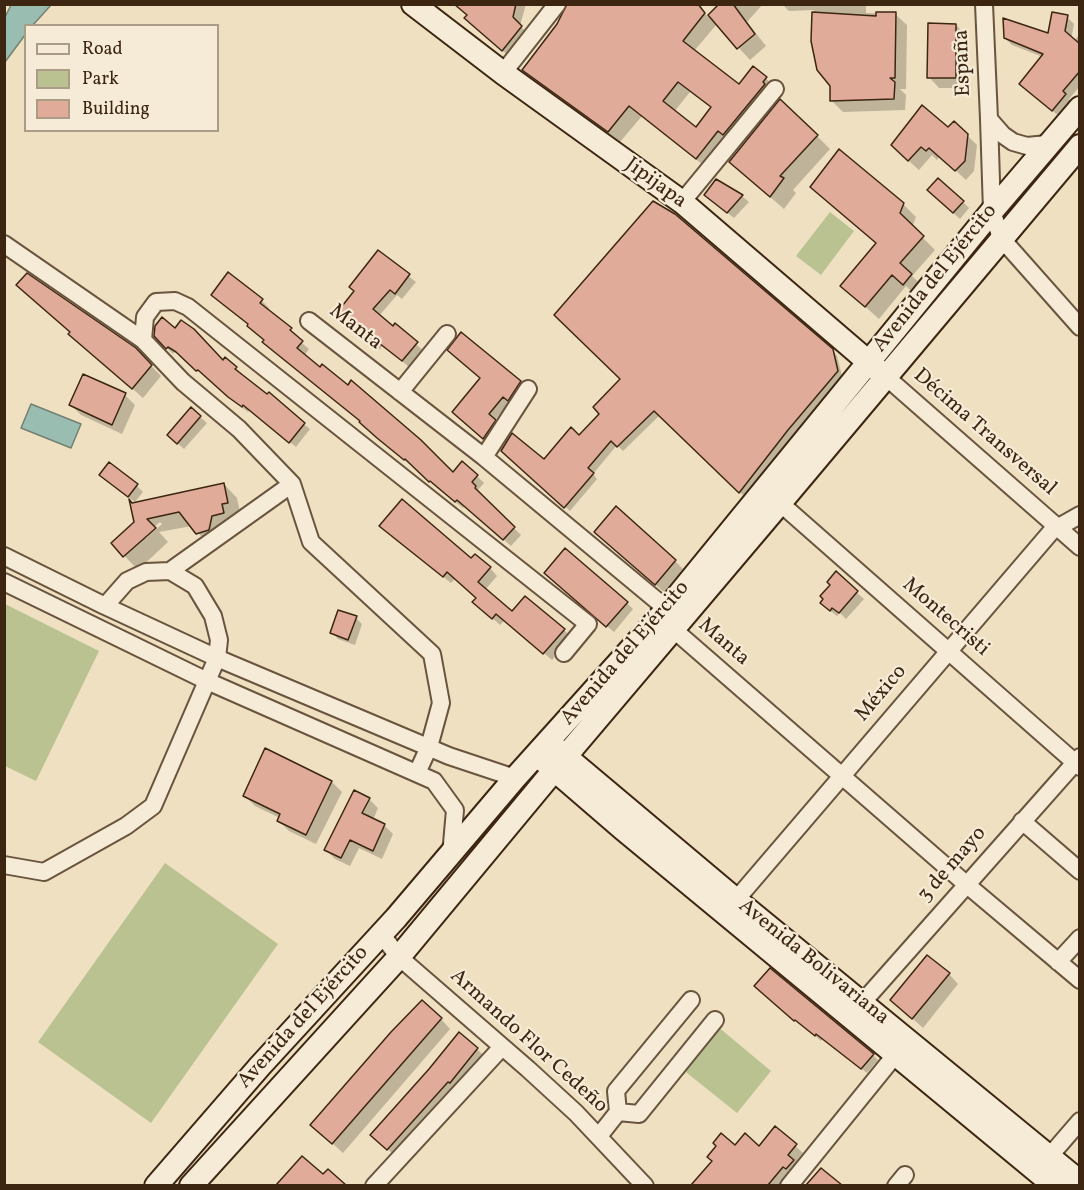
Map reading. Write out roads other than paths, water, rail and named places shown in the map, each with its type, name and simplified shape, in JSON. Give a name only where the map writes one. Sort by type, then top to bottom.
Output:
[{"type":"main road","name":"Jipijapa","points":[[414,5],[503,73],[682,202],[877,369]]},
{"type":"main road","name":"Avenida del Ejército","points":[[670,619],[780,503],[992,211],[1080,108]]},
{"type":"main road","name":"Avenida del Ejército","points":[[191,1185],[399,957],[551,756],[670,619],[877,369],[1001,238],[1080,146]]},
{"type":"main road","name":"Avenida del Ejército","points":[[156,1185],[260,1066],[451,856],[515,778],[551,756]]},
{"type":"main road","name":"Avenida Bolivariana","points":[[551,756],[731,907],[896,1054],[1043,1164],[1080,1182]]},
{"type":"main road","name":"Avenida Bolivariana","points":[[731,907],[862,1003],[1043,1164],[1055,1185]]},
{"type":"street","points":[[503,73],[557,4]]},
{"type":"street","name":"España","points":[[984,4],[992,211],[1001,238]]},
{"type":"street","points":[[682,202],[775,89]]},
{"type":"street","name":"España","points":[[989,119],[1003,135],[1014,142],[1027,146],[1047,144]]},
{"type":"street","points":[[1001,238],[1080,327]]},
{"type":"street","points":[[4,243],[143,340],[183,382],[239,429],[292,484],[311,542],[432,654],[441,703],[429,747],[417,773]]},
{"type":"street","points":[[143,340],[145,317],[156,303],[175,301],[188,307],[588,624],[564,653]]},
{"type":"street","name":"Manta","points":[[309,321],[484,458],[670,619],[842,777],[1080,981]]},
{"type":"street","points":[[400,392],[447,334]]},
{"type":"street","name":"Décima Transversal","points":[[877,369],[1080,547]]},
{"type":"street","points":[[484,458],[528,389]]},
{"type":"street","points":[[105,606],[127,581],[146,572],[170,571],[292,484]]},
{"type":"street","name":"Montecristi","points":[[780,503],[1078,762]]},
{"type":"street","name":"México","points":[[731,907],[1057,527],[1080,515]]},
{"type":"street","points":[[4,556],[217,658],[449,756],[515,778]]},
{"type":"street","points":[[4,865],[44,872],[126,826],[153,806],[217,658],[219,640],[213,616],[195,586],[170,571]]},
{"type":"street","points":[[4,582],[207,681],[434,781],[455,810],[451,856]]},
{"type":"street","name":"3 de mayo","points":[[862,1003],[1022,821],[1078,762]]},
{"type":"street","points":[[1022,821],[1080,871]]},
{"type":"street","name":"Armando Flor Cedeño","points":[[381,934],[399,957],[599,1136],[645,1185]]},
{"type":"street","points":[[1058,962],[1080,938]]},
{"type":"street","points":[[599,1136],[618,1112],[616,1091],[691,1000]]},
{"type":"street","points":[[618,1112],[639,1114],[715,1020]]},
{"type":"street","points":[[374,1185],[502,1047]]},
{"type":"street","points":[[789,1185],[896,1054]]},
{"type":"street","points":[[1043,1164],[1080,1121]]},
{"type":"water","points":[[11,5],[51,5],[34,24],[24,24],[24,36],[5,62],[5,17]]},
{"type":"water","points":[[31,404],[81,424],[71,448],[21,428]]}]
